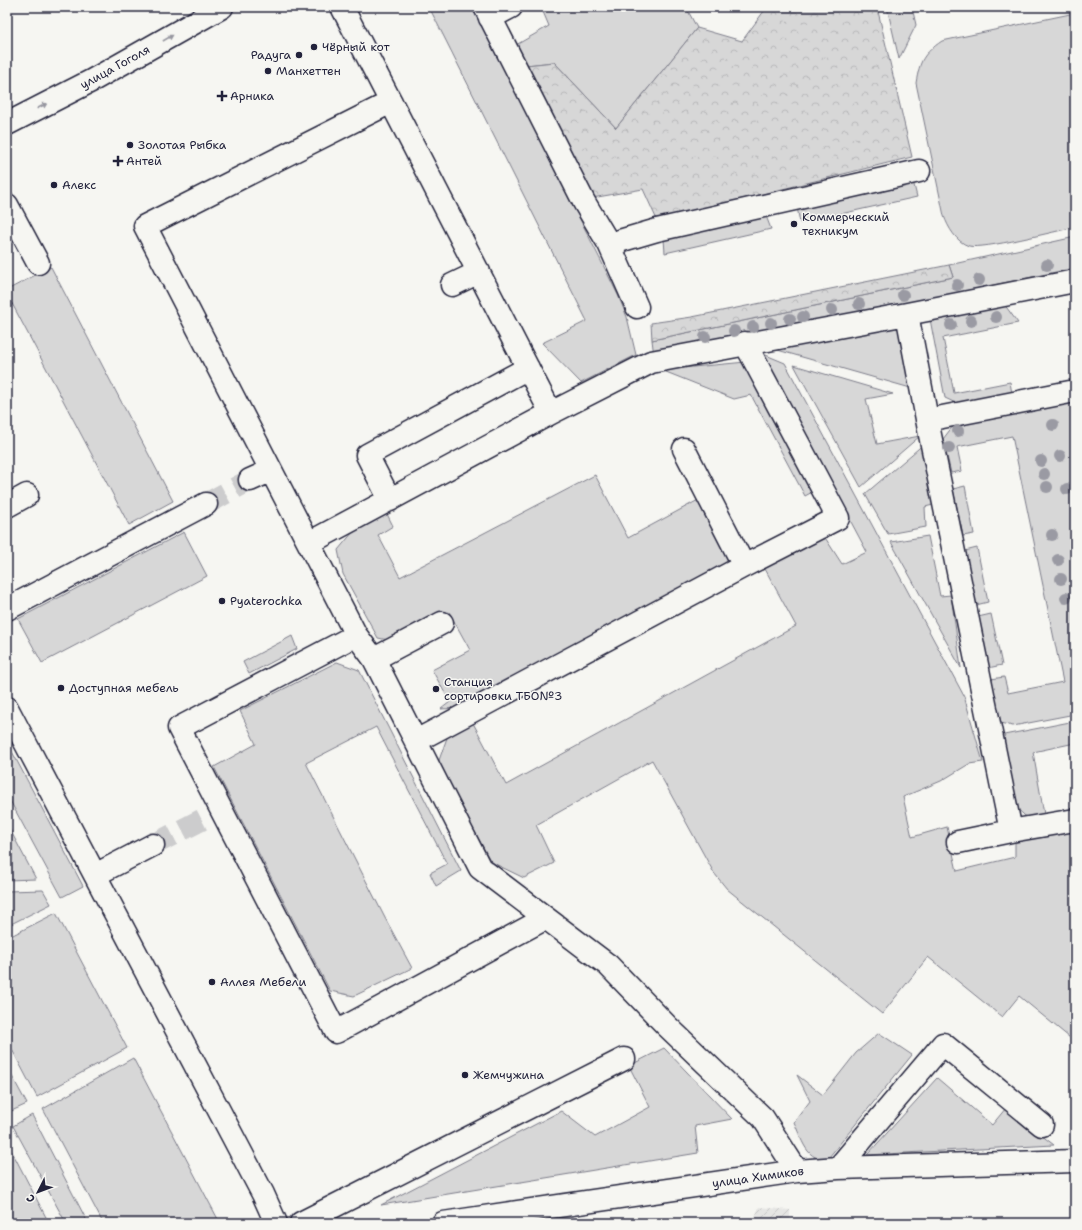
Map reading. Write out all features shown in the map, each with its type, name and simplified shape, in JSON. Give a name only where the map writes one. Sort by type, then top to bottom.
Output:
[{"type":"street","name":"улица Гоголя","points":[[9,120],[91,82],[222,7]]},
{"type":"street","points":[[342,7],[551,413]]},
{"type":"street","points":[[511,7],[488,12],[584,202],[609,244],[637,307]]},
{"type":"street","points":[[391,102],[145,226],[270,471],[356,635],[374,659],[480,868],[608,965],[667,1026],[763,1118],[797,1171]]},
{"type":"street","points":[[609,244],[657,230],[919,171]]},
{"type":"street","points":[[7,205],[38,263]]},
{"type":"street","points":[[452,285],[479,272]]},
{"type":"street","points":[[309,543],[551,413],[651,362],[744,343],[907,314],[1075,280]]},
{"type":"street","points":[[907,314],[927,420],[1011,831]]},
{"type":"street","points":[[416,741],[744,566],[838,518],[744,343]]},
{"type":"street","points":[[390,500],[367,455],[528,368]]},
{"type":"street","points":[[927,420],[1075,391]]},
{"type":"street","points":[[684,448],[744,566]]},
{"type":"street","points":[[250,480],[270,471]]},
{"type":"street","points":[[7,506],[28,495]]},
{"type":"street","points":[[7,609],[206,504]]},
{"type":"street","points":[[374,659],[442,623]]},
{"type":"street","points":[[356,635],[179,728],[213,815],[336,1032],[546,918]]},
{"type":"street","points":[[7,708],[263,1194],[276,1223]]},
{"type":"street","points":[[958,842],[1075,820]]},
{"type":"street","points":[[95,875],[153,845]]},
{"type":"street","points":[[838,1168],[943,1044],[1042,1125]]},
{"type":"street","points":[[302,1223],[624,1059]]},
{"type":"street","name":"улица Химиков","points":[[444,1223],[797,1171],[838,1168],[1075,1161]]},
{"type":"shaded area","points":[[759,1207],[790,1210],[790,1223],[715,1223],[753,1222]]},
{"type":"green space","points":[[429,7],[474,7],[618,295],[627,317],[636,355],[581,383],[542,343],[587,321]]},
{"type":"green space","points":[[541,7],[634,7],[636,11],[643,7],[686,7],[697,28],[616,128],[554,62],[526,65],[516,45],[549,26]]},
{"type":"green space","points":[[767,7],[877,7],[912,157],[657,220],[643,189],[592,198],[526,65],[554,62],[616,128],[697,28],[742,41]]},
{"type":"green space","points":[[887,7],[912,7],[916,25],[899,59]]},
{"type":"green space","points":[[1075,13],[1075,227],[1020,240],[989,245],[969,246],[964,244],[953,234],[944,216],[916,83],[923,58],[930,50],[942,41]]},
{"type":"green space","points":[[913,181],[917,197],[800,223],[797,207]]},
{"type":"green space","points":[[766,216],[771,229],[665,253],[664,239]]},
{"type":"green space","points":[[1075,237],[1075,268],[654,356],[652,340],[953,277],[949,265]]},
{"type":"green space","points":[[949,265],[953,277],[652,340],[651,323],[692,317]]},
{"type":"green space","points":[[51,267],[173,501],[129,525],[7,294],[7,290]]},
{"type":"green space","points":[[1004,304],[1018,323],[943,338],[954,393],[1010,382],[1012,394],[960,405],[945,398],[930,319]]},
{"type":"green space","points":[[901,322],[914,389],[760,345]]},
{"type":"green space","points":[[761,353],[785,363],[964,696],[983,762],[969,764],[941,781],[903,797],[912,837],[947,827],[957,871],[1015,857],[1015,842],[1075,831],[1075,1042],[1019,996],[1002,1017],[928,957],[882,1014],[727,889],[714,873],[652,760],[536,825],[554,863],[524,878],[491,862],[438,763],[448,735],[473,723],[506,785],[796,626],[764,567],[824,536],[842,564],[867,552]]},
{"type":"green space","points":[[746,362],[816,490],[805,496],[751,395],[734,399],[661,370]]},
{"type":"green space","points":[[794,365],[893,394],[866,399],[877,444],[920,436],[861,487]]},
{"type":"green space","points":[[1075,401],[1075,714],[1013,726],[1000,723],[991,679],[1004,677],[1008,693],[1063,682],[1012,436],[957,447],[962,471],[951,473],[943,439],[953,426]]},
{"type":"green space","points":[[925,443],[937,504],[925,507],[926,527],[888,534],[865,494]]},
{"type":"green space","points":[[595,475],[628,538],[702,498],[730,559],[718,570],[459,708],[441,709],[450,702],[432,670],[470,650],[449,612],[394,641],[378,638],[343,574],[338,550],[353,532],[386,512],[393,526],[378,535],[400,577]]},
{"type":"green space","points":[[965,486],[974,534],[963,536],[953,489]]},
{"type":"green space","points":[[184,532],[207,576],[42,663],[18,619]]},
{"type":"green space","points":[[928,536],[940,596],[951,595],[961,668],[891,542]]},
{"type":"green space","points":[[977,548],[988,602],[976,605],[965,551]]},
{"type":"green space","points":[[991,614],[1002,665],[988,668],[978,617]]},
{"type":"green space","points":[[292,636],[297,649],[249,674],[243,662]]},
{"type":"green space","points":[[337,662],[359,670],[461,871],[436,886],[430,873],[447,864],[376,727],[306,763],[412,968],[354,996],[330,991],[214,767],[256,744],[240,711]]},
{"type":"green space","points":[[1075,721],[1075,743],[1033,752],[1045,820],[1032,822],[1014,806],[999,736]]},
{"type":"green space","points":[[7,742],[83,886],[62,897],[7,795]]},
{"type":"green space","points":[[7,824],[36,879],[7,880]]},
{"type":"green space","points":[[43,890],[51,904],[7,926],[7,891]]},
{"type":"green space","points":[[56,913],[127,1048],[37,1097],[7,1040],[7,938]]},
{"type":"green space","points":[[879,1033],[912,1055],[829,1157],[815,1157],[802,1142],[794,1122],[810,1101],[797,1075],[823,1095],[856,1053]]},
{"type":"green space","points":[[664,1048],[732,1119],[695,1126],[698,1153],[381,1205],[561,1111],[595,1137],[650,1107],[629,1066]]},
{"type":"green space","points":[[133,1058],[220,1223],[103,1223],[43,1109]]},
{"type":"green space","points":[[7,1067],[27,1104],[7,1113]]},
{"type":"green space","points":[[937,1078],[992,1125],[1006,1108],[1054,1145],[867,1155]]},
{"type":"green space","points":[[32,1115],[88,1223],[66,1223],[13,1126]]},
{"type":"green space","points":[[7,1142],[49,1223],[7,1222]]},
{"type":"tunnel","points":[[206,504],[250,480]]},
{"type":"tunnel","points":[[153,845],[205,818]]},
{"type":"place","name":"Чёрный кот","points":[[314,47]]},
{"type":"place","name":"Радуга","points":[[299,55]]},
{"type":"place","name":"Манхеттен","points":[[268,71]]},
{"type":"place","name":"Арника","points":[[222,96]]},
{"type":"place","name":"Золотая Рыбка","points":[[130,145]]},
{"type":"place","name":"Антей","points":[[118,161]]},
{"type":"place","name":"Алекс","points":[[54,185]]},
{"type":"place","name":"Коммерческий техникум","points":[[794,224]]},
{"type":"place","name":"Pyaterochka","points":[[222,601]]},
{"type":"place","name":"Доступная мебель","points":[[61,688]]},
{"type":"place","name":"Станция сортировки ТБО№3","points":[[436,689]]},
{"type":"place","name":"Аллея Мебели","points":[[212,982]]},
{"type":"place","name":"Жемчужина","points":[[465,1075]]}]
